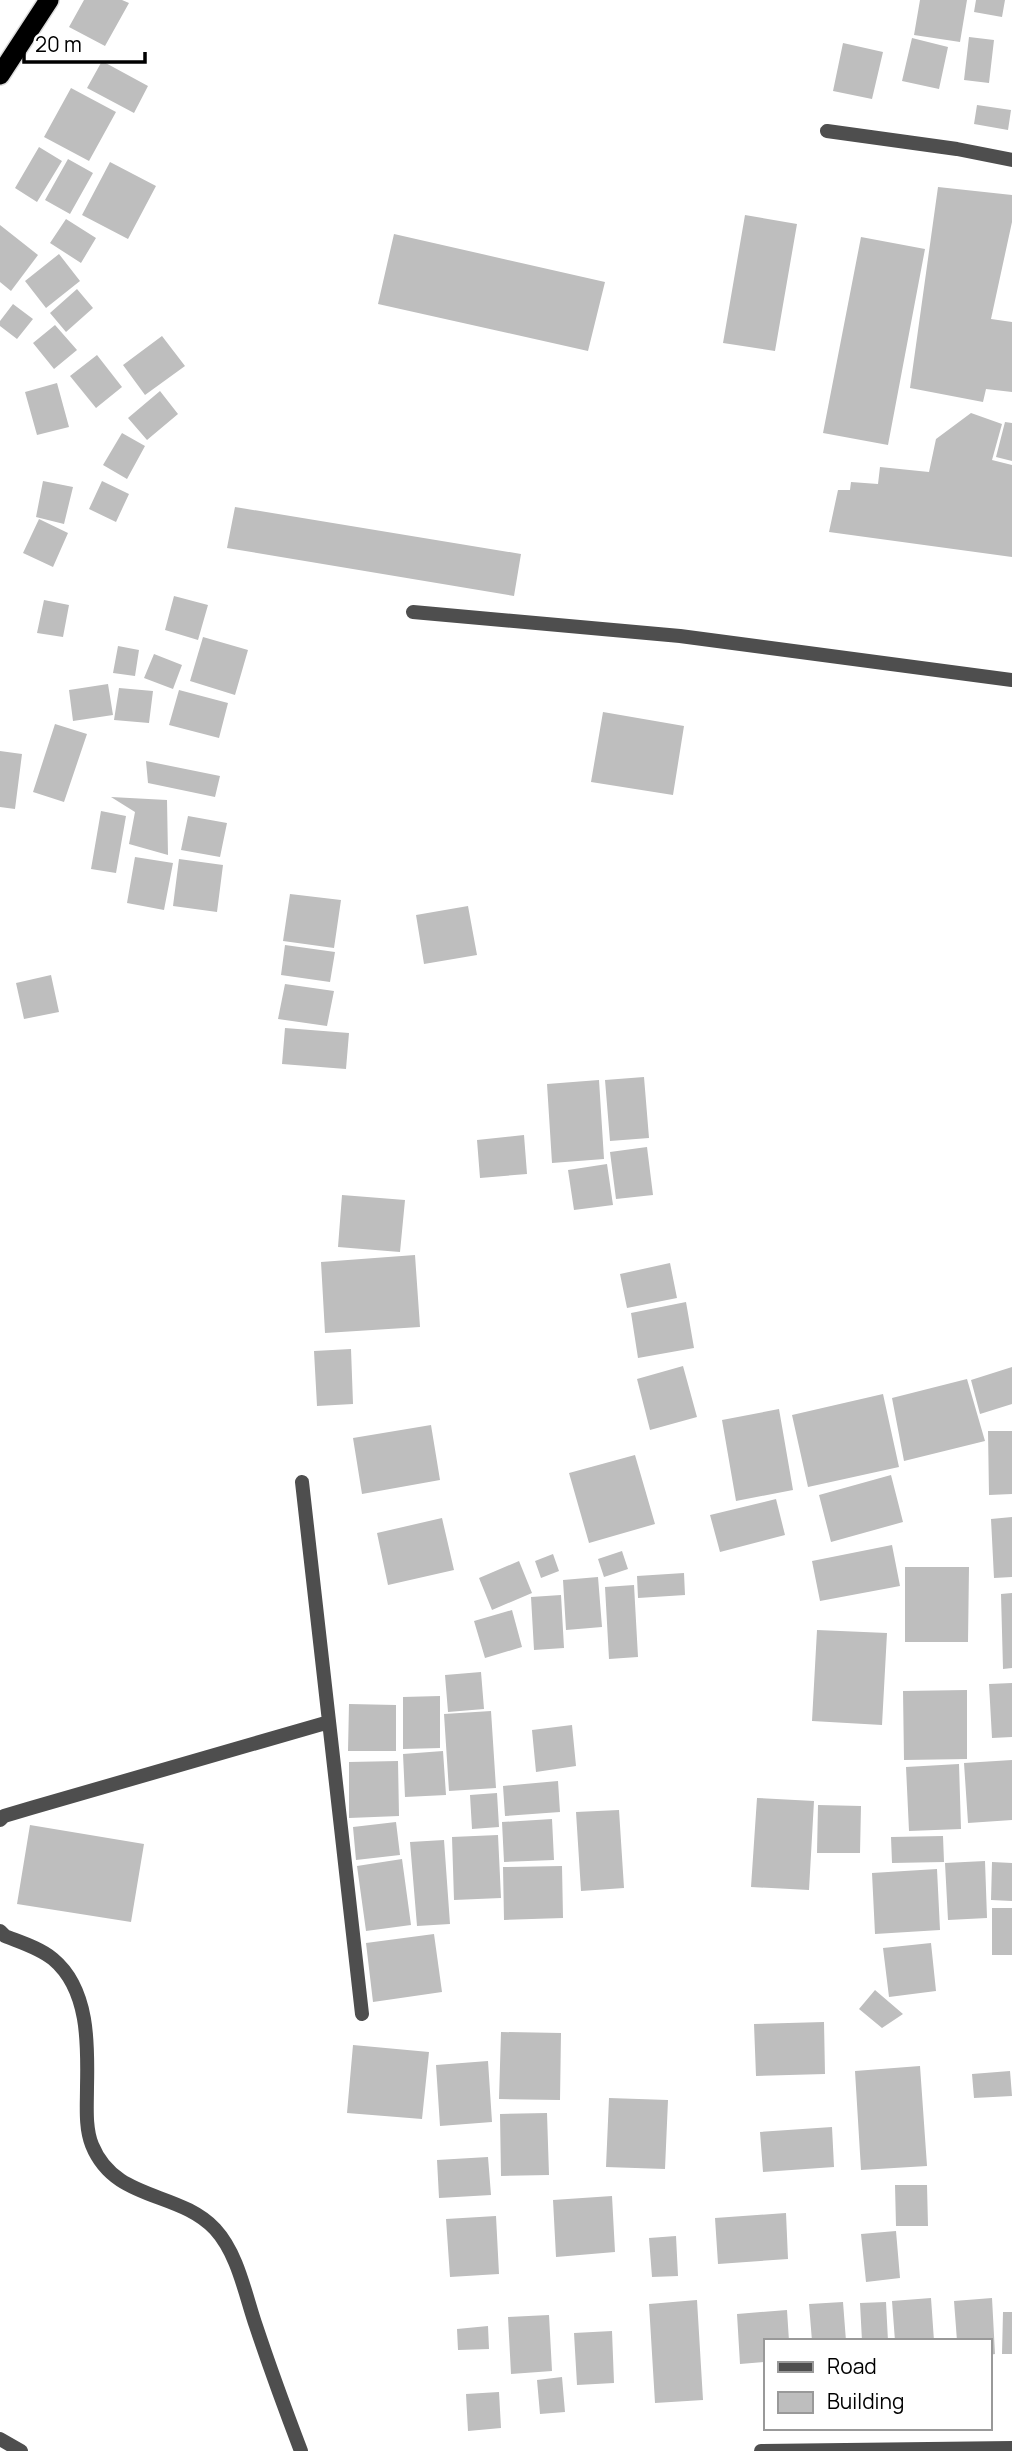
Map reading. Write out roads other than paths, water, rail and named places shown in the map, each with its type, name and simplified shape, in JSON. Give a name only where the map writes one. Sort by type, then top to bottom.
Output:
[{"type":"highway","points":[[0,75],[48,0]]},
{"type":"street","points":[[827,131],[957,149],[1012,160]]},
{"type":"street","points":[[413,612],[680,636],[1012,680]]},
{"type":"street","points":[[302,1482],[362,2014]]},
{"type":"street","points":[[0,1820],[4,1816],[328,1722]]},
{"type":"street","points":[[0,1931],[5,1936],[52,1958],[70,1980],[85,2016],[88,2063],[86,2117],[91,2144],[104,2166],[125,2184],[198,2214],[217,2231],[234,2261],[300,2451]]},
{"type":"street","points":[[0,2439],[21,2451]]},
{"type":"street","points":[[761,2451],[1012,2448]]}]
